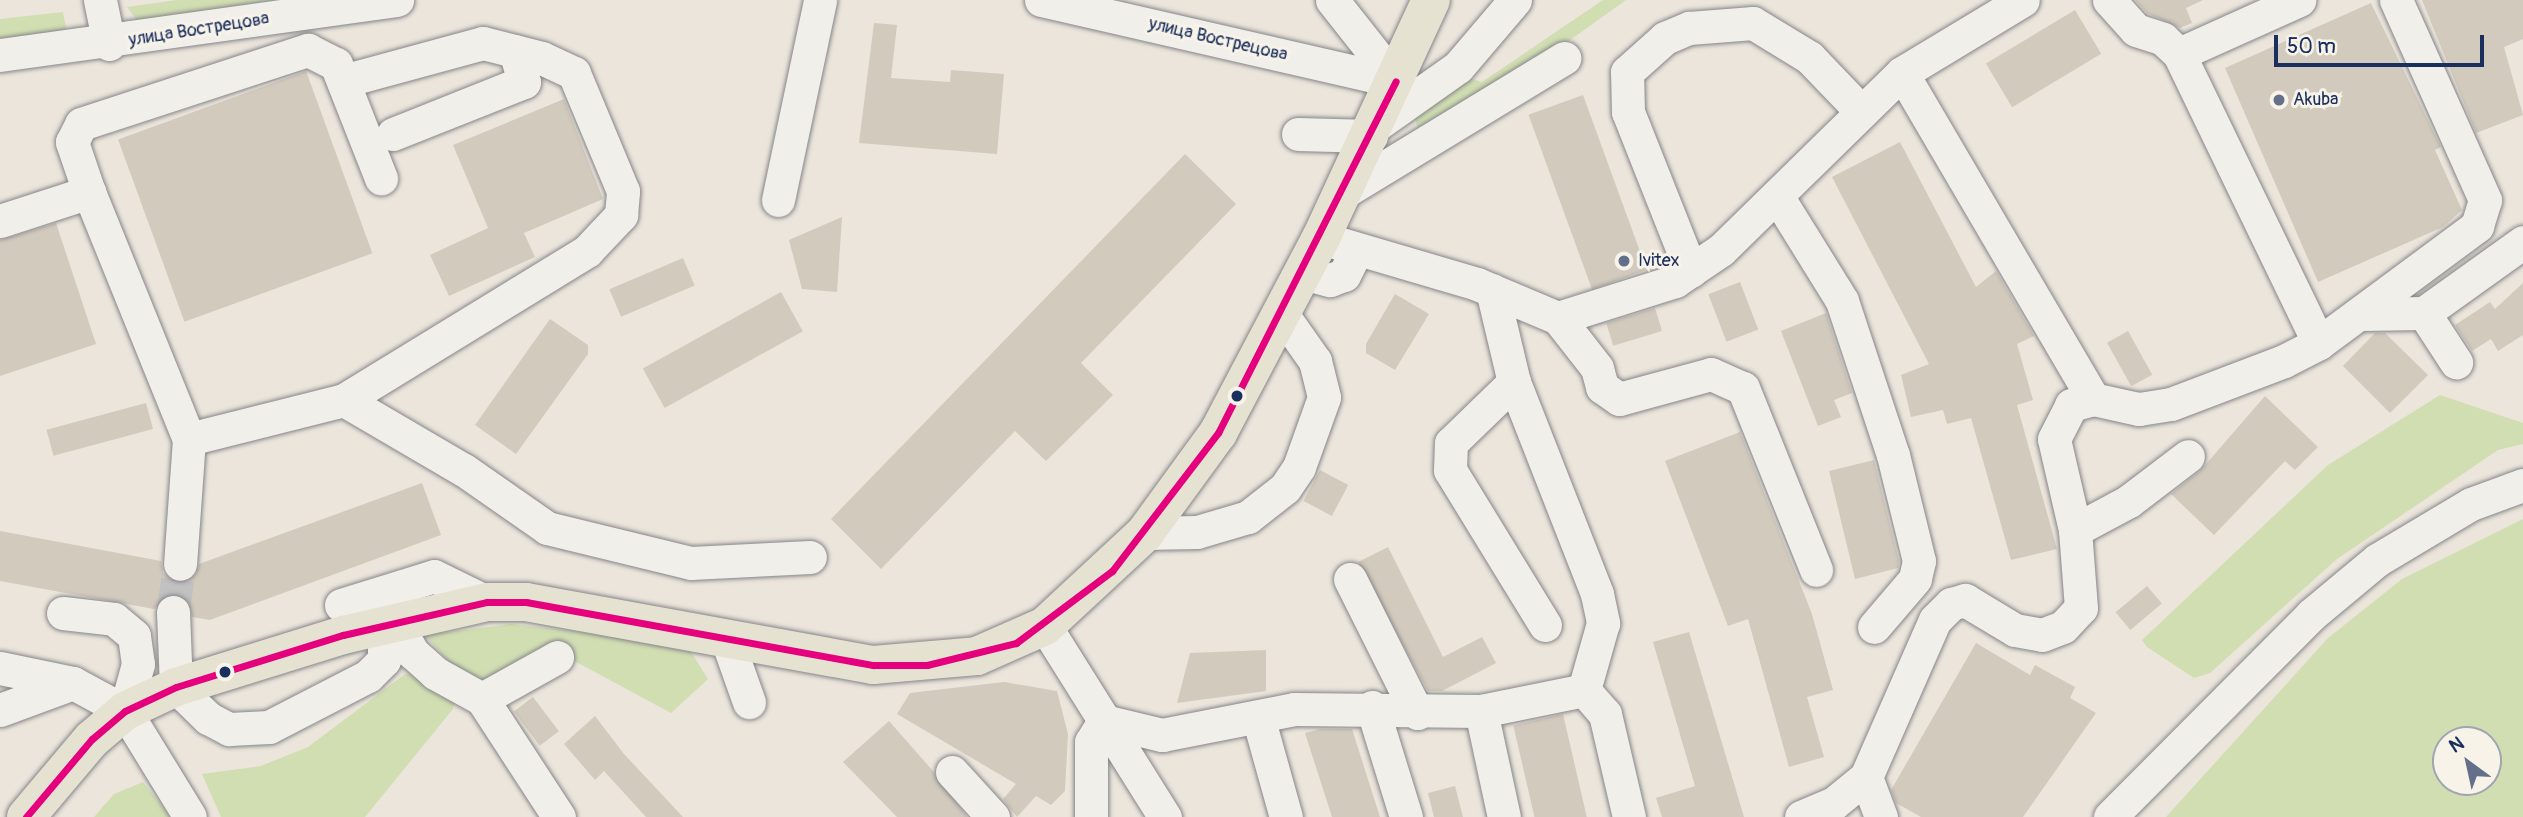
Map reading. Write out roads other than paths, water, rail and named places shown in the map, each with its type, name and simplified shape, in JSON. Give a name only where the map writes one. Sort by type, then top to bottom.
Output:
[{"type":"main road","points":[[26,817],[92,739],[125,711],[176,687],[390,623],[487,602],[526,602],[873,665],[927,665],[977,656],[1045,626],[1145,533],[1218,433],[1344,192],[1431,0]]},
{"type":"street","points":[[100,0],[109,44]]},
{"type":"street","name":"улица Вострецова","points":[[0,55],[109,44],[397,0]]},
{"type":"street","points":[[778,200],[820,0]]},
{"type":"street","name":"улица Вострецова","points":[[1041,0],[1396,81]]},
{"type":"street","points":[[1332,0],[1396,81]]},
{"type":"street","points":[[1298,134],[1373,130],[1458,67],[1515,0]]},
{"type":"street","points":[[1558,318],[1691,271],[1777,196],[1860,110],[1902,73],[2023,0]]},
{"type":"street","points":[[2109,0],[2136,30],[2163,39],[2179,54],[2319,344]]},
{"type":"street","points":[[2179,54],[2299,0]]},
{"type":"street","points":[[1801,817],[1847,807],[1866,776],[1936,620],[1951,604],[1965,600],[2015,630],[2042,635],[2063,628],[2081,608],[2075,530],[2054,439],[2071,405],[2093,398],[2139,409],[2171,404],[2319,344],[2477,226],[2485,200],[2396,0]]},
{"type":"street","points":[[1691,271],[1628,113],[1627,72],[1665,38],[1689,28],[1753,23],[1810,57],[1860,110]]},
{"type":"street","points":[[189,439],[344,400],[587,251],[621,215],[623,191],[574,74],[515,51],[483,43],[343,81]]},
{"type":"street","points":[[180,564],[189,439],[89,192],[72,142],[81,124],[308,50],[336,64],[381,178]]},
{"type":"street","points":[[393,134],[524,82],[515,51]]},
{"type":"street","points":[[1344,192],[1564,58]]},
{"type":"street","points":[[1902,73],[2093,398]]},
{"type":"street","points":[[0,221],[89,192]]},
{"type":"street","points":[[1777,196],[1842,301],[1893,455],[1919,561],[1914,579],[1874,626]]},
{"type":"street","points":[[1321,238],[1492,290],[1558,318],[1597,368],[1602,387],[1619,399],[1711,374],[1743,388],[1816,570]]},
{"type":"street","points":[[2361,314],[2424,313],[2523,243]]},
{"type":"street","points":[[1303,273],[1330,280],[1344,275],[1357,250]]},
{"type":"street","points":[[1492,290],[1514,382],[1597,594],[1603,623],[1584,690]]},
{"type":"street","points":[[2424,313],[2456,362]]},
{"type":"street","points":[[1145,533],[1197,531],[1248,517],[1285,488],[1300,467],[1324,397],[1315,361],[1282,314]]},
{"type":"street","points":[[1514,382],[1451,443],[1450,470],[1545,625]]},
{"type":"street","points":[[344,400],[464,470],[547,528],[691,563],[810,556]]},
{"type":"street","points":[[2075,530],[2129,501],[2188,456]]},
{"type":"street","points":[[2110,817],[2311,615],[2377,560],[2471,504],[2523,485]]},
{"type":"street","points":[[341,605],[434,576],[487,602]]},
{"type":"street","points":[[1349,579],[1417,713]]},
{"type":"street","points":[[173,612],[176,687],[208,719],[229,729],[269,727],[368,676],[384,660],[390,623]]},
{"type":"street","points":[[63,613],[114,619],[134,636],[138,664],[125,711]]},
{"type":"street","points":[[390,623],[413,653],[435,673],[482,699],[559,817]]},
{"type":"street","points":[[1045,626],[1165,817]]},
{"type":"street","points":[[727,640],[749,702]]},
{"type":"street","points":[[482,699],[557,657]]},
{"type":"street","points":[[0,668],[73,683],[125,711],[190,817]]},
{"type":"street","points":[[0,710],[73,683]]},
{"type":"street","points":[[1104,720],[1162,735],[1258,717],[1372,707],[1417,713],[1482,711],[1584,690]]},
{"type":"street","points":[[1584,690],[1605,714],[1629,817]]},
{"type":"street","points":[[1372,707],[1406,817]]},
{"type":"street","points":[[1482,711],[1504,817]]},
{"type":"street","points":[[1258,717],[1286,817]]},
{"type":"street","points":[[1091,817],[1091,742],[1104,720]]},
{"type":"street","points":[[952,772],[992,817]]},
{"type":"street","points":[[1866,776],[1881,817]]},
{"type":"street","points":[[1090,778],[1108,817]]},
{"type":"tunnel","points":[[173,612],[180,564]]},
{"type":"place","name":"Akuba","points":[[2279,100]]},
{"type":"place","name":"Ivitex","points":[[1624,261]]}]
